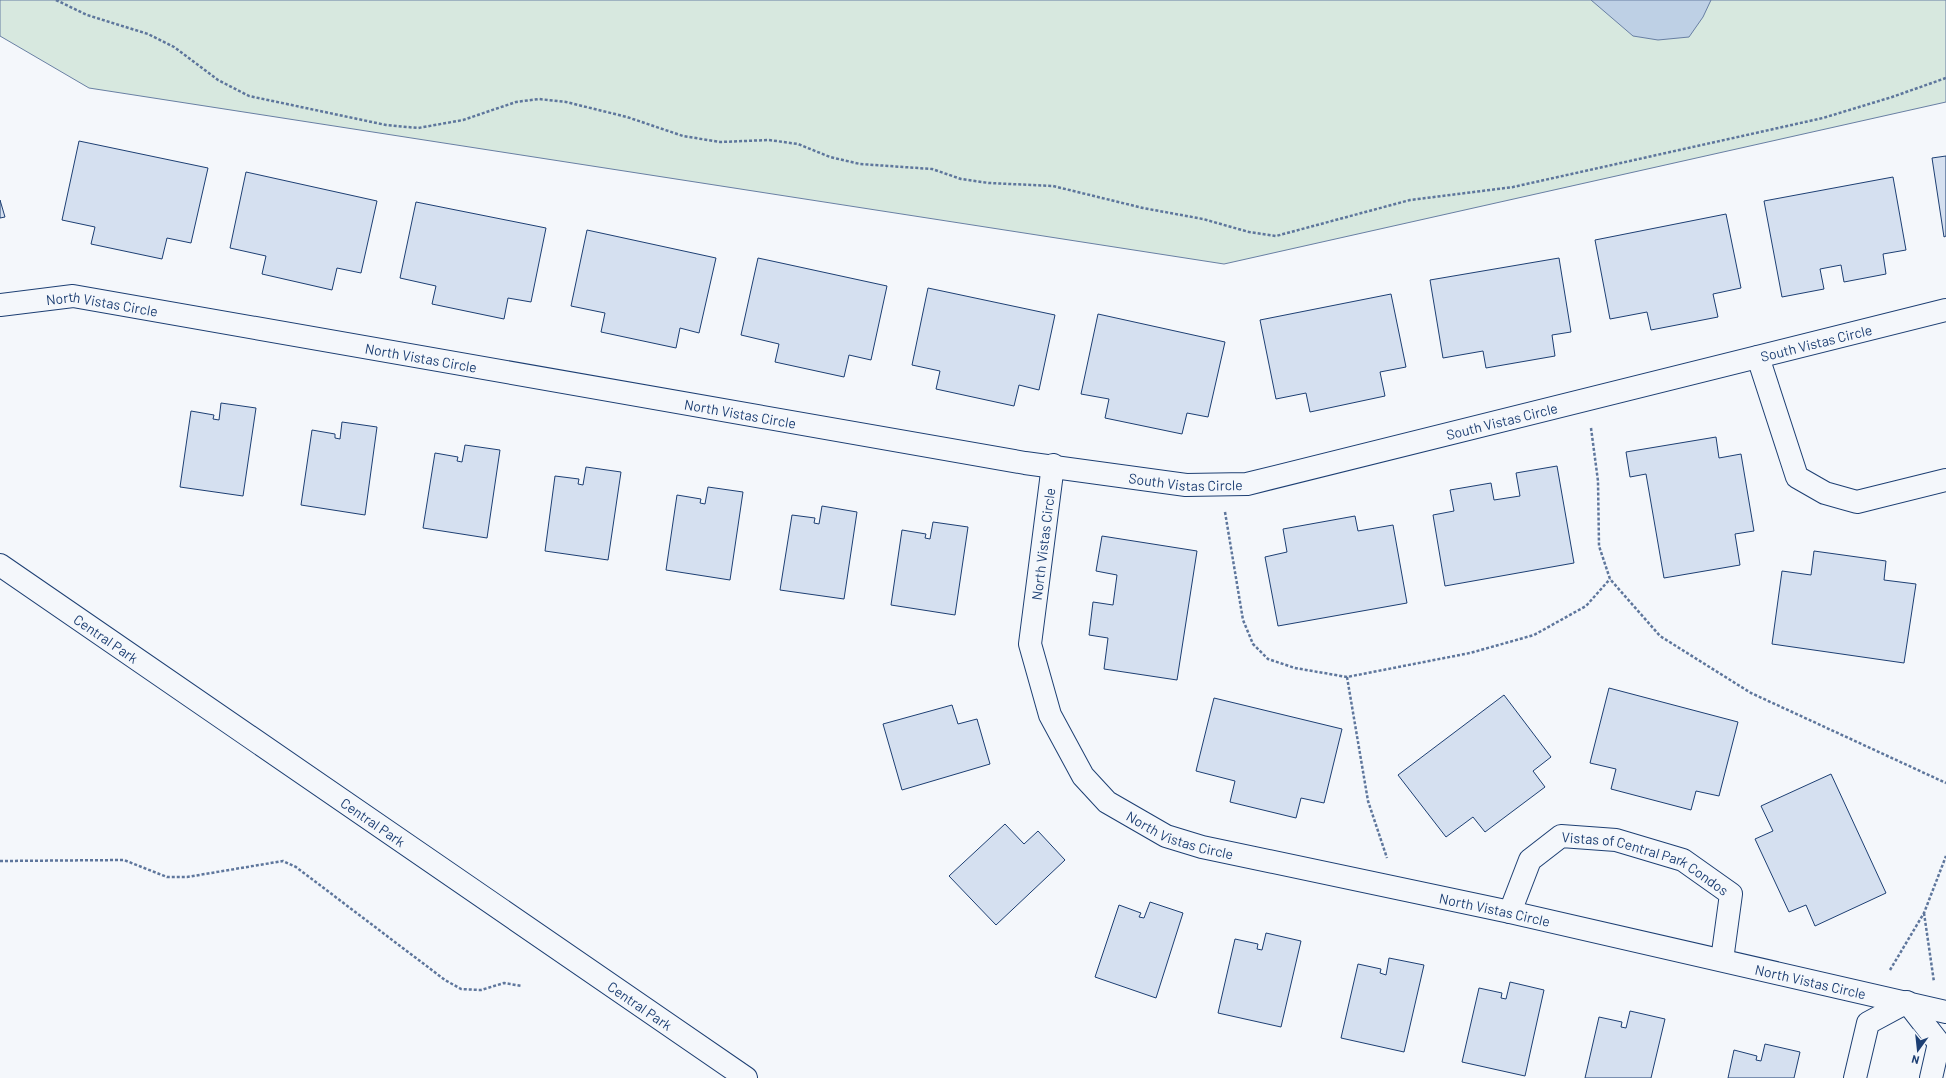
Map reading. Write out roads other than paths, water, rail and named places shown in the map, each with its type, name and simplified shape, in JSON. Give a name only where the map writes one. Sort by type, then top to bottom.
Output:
[{"type":"street","name":"North Vistas Circle","points":[[0,305],[73,296],[1017,462],[1053,465],[1030,644],[1050,715],[1083,776],[1107,802],[1166,836],[1202,847],[1510,912],[1942,1011]]},
{"type":"street","name":"South Vistas Circle","points":[[1053,465],[1186,485],[1247,484],[1946,310]]},
{"type":"street","points":[[1758,357],[1798,477],[1826,493],[1857,502],[1946,480]]},
{"type":"street","name":"Central Park","points":[[0,565],[746,1078]]},
{"type":"street","name":"Vistas of Central Park Condos","points":[[1510,912],[1530,860],[1561,836],[1616,840],[1683,860],[1731,894],[1722,960]]},
{"type":"street","points":[[1855,1078],[1868,1023],[1907,1002],[1939,1043],[1931,1078]]},
{"type":"water","points":[[1591,0],[1711,0],[1703,17],[1689,37],[1658,40],[1633,36]]}]
